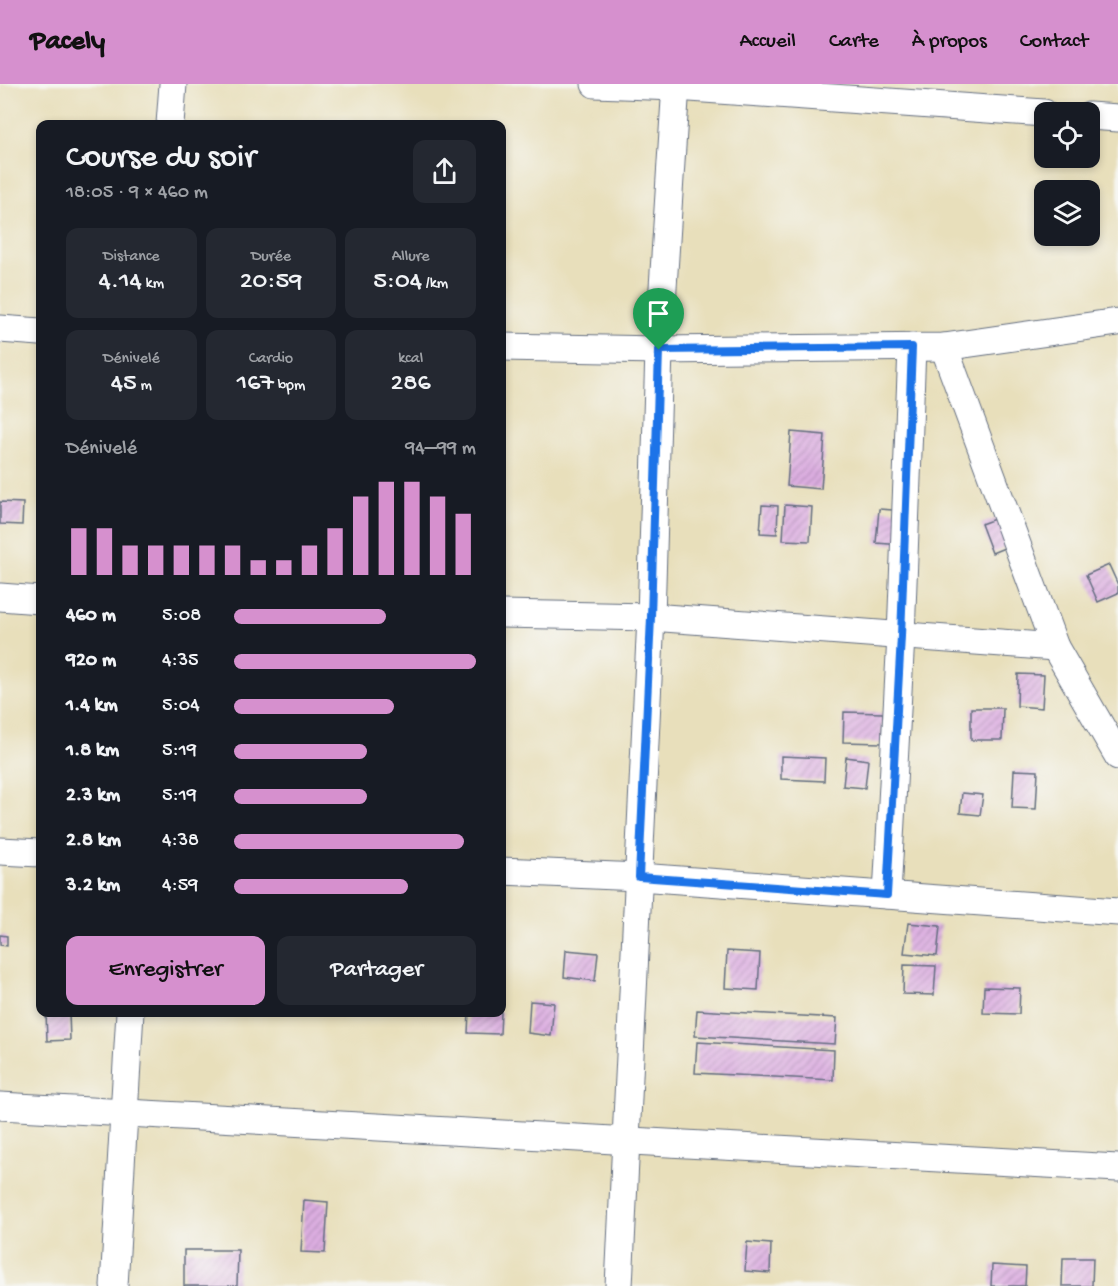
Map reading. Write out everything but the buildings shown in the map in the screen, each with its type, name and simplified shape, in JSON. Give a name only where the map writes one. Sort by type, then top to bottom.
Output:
[{"type":"street","points":[[170,120],[173,84]]},
{"type":"street","points":[[595,84],[676,86],[1034,111]]},
{"type":"street","points":[[619,1286],[651,617],[659,350],[676,86]]},
{"type":"street","points":[[1100,117],[1118,118]]},
{"type":"street","points":[[506,347],[659,350],[944,347],[1118,322]]},
{"type":"street","points":[[0,329],[36,332]]},
{"type":"street","points":[[887,895],[901,636],[912,347]]},
{"type":"street","points":[[944,347],[1055,647],[1118,756]]},
{"type":"street","points":[[0,597],[36,600]]},
{"type":"street","points":[[506,614],[651,617],[1055,647]]},
{"type":"street","points":[[0,851],[36,853]]},
{"type":"street","points":[[506,871],[639,877],[1118,912]]},
{"type":"street","points":[[114,1286],[130,1017]]},
{"type":"street","points":[[0,1106],[1118,1168]]},
{"type":"route","points":[[912,347],[901,636],[887,895],[639,877],[651,617],[659,350],[912,347]]}]
